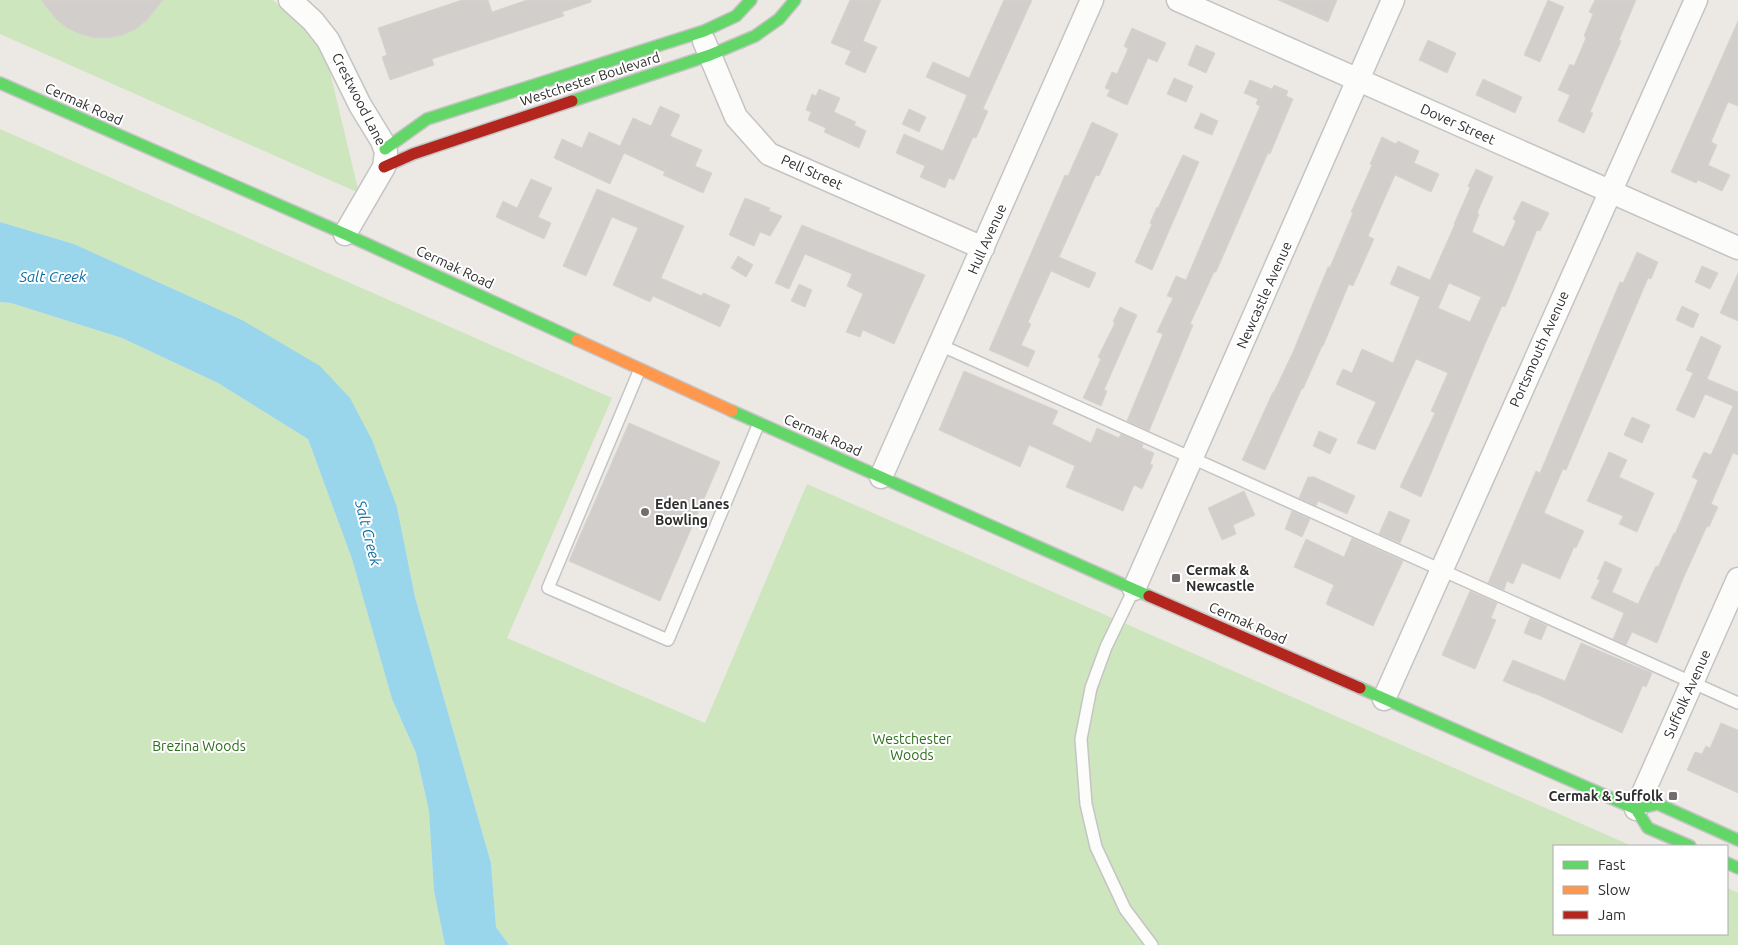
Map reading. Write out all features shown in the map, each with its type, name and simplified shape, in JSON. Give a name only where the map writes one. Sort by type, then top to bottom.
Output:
[{"type":"main road","name":"Westchester Boulevard","points":[[384,158],[427,119],[700,32],[736,16],[751,0]]},
{"type":"main road","name":"Westchester Boulevard","points":[[384,158],[420,151],[710,55],[755,36],[779,19],[795,0]]},
{"type":"main road","name":"Cermak Road","points":[[0,83],[345,234],[881,477],[1636,810],[1648,828],[1688,845]]},
{"type":"main road","points":[[1636,810],[1658,804],[1738,840]]},
{"type":"street","name":"Crestwood Lane","points":[[290,0],[313,21],[328,40],[367,118],[384,158]]},
{"type":"street","name":"Hull Avenue","points":[[881,477],[1092,0]]},
{"type":"street","name":"Dover Street","points":[[1178,0],[1738,248]]},
{"type":"street","name":"Newcastle Avenue","points":[[1134,589],[1393,0]]},
{"type":"street","name":"Portsmouth Avenue","points":[[1384,699],[1609,191],[1696,0]]},
{"type":"street","name":"Pell Street","points":[[700,32],[736,117],[769,154],[983,248]]},
{"type":"street","points":[[345,234],[384,158]]},
{"type":"street","name":"Suffolk Avenue","points":[[1636,810],[1738,579]]},
{"type":"lane","points":[[940,345],[1738,703]]},
{"type":"lane","points":[[640,369],[548,588],[668,640],[759,422]]},
{"type":"lane","points":[[1134,589],[1106,647],[1091,688],[1081,739],[1086,804],[1096,847],[1125,909],[1152,945]]},
{"type":"green space","points":[[0,0],[273,0],[323,43],[359,193],[0,34]]},
{"type":"green space","name":"Westchester Woods","points":[[0,129],[612,398],[507,638],[705,723],[807,484],[1630,845],[1553,845],[1553,935],[1728,935],[1728,888],[1738,893],[1738,945],[509,945],[496,927],[491,863],[415,597],[397,507],[242,320],[74,244],[0,222]]},
{"type":"green space","name":"Brezina Woods","points":[[0,302],[11,303],[122,338],[218,383],[308,439],[352,559],[392,699],[416,753],[429,811],[434,891],[445,945],[0,945]]},
{"type":"water","name":"Salt Creek","points":[[0,222],[74,244],[242,320],[320,366],[350,398],[372,440],[397,507],[415,597],[491,863],[496,927],[509,945],[445,945],[434,891],[429,811],[416,753],[392,699],[352,559],[308,439],[218,383],[122,338],[11,303],[0,302]]},
{"type":"building","points":[[41,0],[163,0],[147,20],[136,29],[123,35],[109,38],[94,38],[67,28],[56,19]]},
{"type":"building","points":[[462,0],[488,0],[492,12],[527,0],[591,0],[591,2],[562,12],[564,16],[432,59],[434,65],[390,80],[382,57],[387,55],[378,28]]},
{"type":"building","points":[[850,0],[881,0],[863,41],[877,47],[865,73],[845,64],[851,51],[831,43]]},
{"type":"building","points":[[1004,0],[1032,0],[983,109],[988,111],[976,138],[973,137],[954,180],[949,178],[945,188],[920,177],[925,166],[896,153],[904,134],[943,151],[967,95],[926,77],[933,62],[969,78]]},
{"type":"building","points":[[1278,0],[1337,0],[1328,22]]},
{"type":"building","points":[[1548,0],[1564,7],[1540,62],[1524,55]]},
{"type":"building","points":[[1595,0],[1636,0],[1619,40],[1621,41],[1590,112],[1593,113],[1584,133],[1558,121],[1570,95],[1558,90],[1570,64],[1574,66],[1586,38],[1584,36],[1593,14],[1589,12]]},
{"type":"building","points":[[1738,21],[1738,106],[1728,102],[1711,142],[1717,145],[1708,165],[1730,175],[1722,191],[1698,180],[1696,183],[1671,172]]},
{"type":"building","points":[[1132,28],[1166,43],[1157,62],[1148,58],[1127,105],[1107,96],[1110,90],[1105,88],[1112,72],[1117,74],[1128,49],[1124,46]]},
{"type":"building","points":[[1428,40],[1456,53],[1447,73],[1419,60]]},
{"type":"building","points":[[1196,45],[1215,53],[1206,73],[1188,65]]},
{"type":"building","points":[[1174,78],[1193,86],[1186,102],[1167,94]]},
{"type":"building","points":[[1483,79],[1522,97],[1515,113],[1476,95]]},
{"type":"building","points":[[1250,80],[1272,89],[1274,85],[1288,91],[1286,96],[1293,99],[1216,272],[1214,272],[1190,324],[1193,325],[1149,431],[1127,421],[1163,334],[1157,332],[1173,298],[1167,296],[1176,276],[1186,280],[1260,106],[1256,104],[1258,99],[1244,93]]},
{"type":"building","points":[[819,89],[840,98],[834,112],[856,122],[854,125],[866,131],[859,148],[824,132],[826,128],[808,120],[811,112],[806,110],[812,94],[816,96]]},
{"type":"building","points":[[660,106],[680,115],[670,136],[702,150],[695,166],[712,173],[703,193],[663,175],[665,172],[624,153],[610,184],[554,158],[562,139],[582,148],[589,132],[620,146],[633,118],[651,126]]},
{"type":"building","points":[[909,109],[926,117],[919,132],[902,124]]},
{"type":"building","points":[[1201,113],[1218,121],[1212,135],[1194,128]]},
{"type":"building","points":[[1092,122],[1118,134],[1099,176],[1096,175],[1059,257],[1096,273],[1089,288],[1051,271],[1028,322],[1031,324],[1021,345],[1035,351],[1028,367],[989,350],[1065,175],[1068,176]]},
{"type":"building","points":[[1382,137],[1396,144],[1398,141],[1419,151],[1414,163],[1439,174],[1431,192],[1395,175],[1368,236],[1374,239],[1353,286],[1349,284],[1323,346],[1265,470],[1242,460],[1293,352],[1328,267],[1330,267]]},
{"type":"building","points":[[1183,155],[1199,162],[1152,270],[1135,262],[1152,224],[1150,223],[1157,207]]},
{"type":"building","points":[[1476,169],[1493,177],[1477,213],[1479,214],[1472,232],[1504,247],[1516,221],[1513,219],[1522,201],[1549,213],[1540,231],[1537,230],[1505,307],[1502,306],[1421,497],[1400,487],[1435,413],[1431,411],[1448,373],[1416,359],[1375,450],[1357,443],[1376,402],[1336,384],[1343,369],[1352,373],[1362,349],[1393,363],[1420,297],[1390,284],[1398,266],[1430,280],[1470,188],[1468,186]],"holes":[[[1449,283],[1481,297],[1470,322],[1438,308]]]},
{"type":"building","points":[[531,179],[552,188],[538,217],[551,223],[544,239],[496,217],[503,201],[517,208]]},
{"type":"building","points":[[597,189],[684,226],[661,278],[702,296],[703,293],[730,305],[720,327],[653,296],[650,302],[613,285],[638,228],[612,217],[586,276],[563,266]]},
{"type":"building","points":[[745,198],[770,208],[769,211],[782,216],[770,236],[760,232],[754,246],[729,235]]},
{"type":"building","points":[[802,225],[925,275],[894,344],[863,330],[860,337],[846,332],[863,294],[847,286],[852,274],[805,254],[789,289],[775,283]]},
{"type":"building","points":[[1637,252],[1658,262],[1651,279],[1648,278],[1566,470],[1563,469],[1544,513],[1584,531],[1576,548],[1574,547],[1560,579],[1522,563],[1513,584],[1507,581],[1504,590],[1488,583],[1536,471],[1540,473],[1620,282],[1623,283]]},
{"type":"building","points":[[738,256],[753,265],[746,277],[731,268]]},
{"type":"building","points":[[1702,266],[1718,273],[1710,289],[1695,282]]},
{"type":"building","points":[[1738,273],[1738,321],[1720,313]]},
{"type":"building","points":[[799,284],[812,290],[805,307],[791,301]]},
{"type":"building","points":[[1682,306],[1699,314],[1693,328],[1676,320]]},
{"type":"building","points":[[1120,307],[1137,315],[1104,390],[1107,391],[1101,406],[1083,398],[1101,359],[1098,357],[1115,323],[1113,322]]},
{"type":"building","points":[[1701,336],[1721,346],[1707,379],[1738,392],[1738,455],[1733,453],[1711,504],[1718,507],[1709,527],[1707,526],[1683,579],[1657,643],[1632,632],[1626,645],[1613,639],[1624,613],[1591,598],[1600,580],[1597,579],[1605,561],[1622,569],[1612,592],[1638,604],[1656,566],[1658,567],[1675,534],[1698,480],[1692,477],[1704,452],[1711,455],[1733,406],[1705,394],[1694,418],[1676,410],[1693,373],[1686,370]]},
{"type":"building","points":[[964,371],[1058,411],[1052,424],[1091,443],[1097,428],[1119,438],[1121,434],[1143,444],[1142,448],[1154,453],[1150,464],[1153,465],[1142,489],[1134,485],[1123,511],[1066,487],[1075,466],[1029,445],[1020,467],[939,430]]},
{"type":"building","points":[[1632,417],[1650,425],[1642,443],[1624,435]]},
{"type":"building","name":"Eden Lanes Bowling","points":[[629,423],[720,462],[660,601],[569,561]]},
{"type":"building","points":[[1319,431],[1337,439],[1330,454],[1313,446]]},
{"type":"building","points":[[1609,452],[1627,460],[1619,477],[1654,493],[1637,532],[1619,524],[1623,516],[1587,501]]},
{"type":"building","points":[[1308,477],[1314,477],[1355,496],[1347,514],[1318,501],[1316,506],[1299,498]]},
{"type":"building","points":[[1244,491],[1255,515],[1233,525],[1236,534],[1222,540],[1208,508]]},
{"type":"building","points":[[1292,511],[1310,519],[1302,537],[1285,529]]},
{"type":"building","points":[[1389,511],[1410,520],[1400,543],[1379,534]]},
{"type":"building","points":[[1352,538],[1403,561],[1373,626],[1326,604],[1334,585],[1294,567],[1306,539],[1344,557]]},
{"type":"building","points":[[1470,591],[1497,603],[1491,618],[1496,620],[1475,669],[1442,655]]},
{"type":"building","points":[[1530,618],[1547,626],[1541,640],[1524,633]]},
{"type":"building","points":[[1581,643],[1652,673],[1646,687],[1643,685],[1622,733],[1503,681],[1513,660],[1565,681]]},
{"type":"building","points":[[1721,723],[1738,730],[1738,793],[1687,770],[1695,752],[1702,754],[1706,746],[1710,748]]},
{"type":"traffic: fast","points":[[385,149],[427,119],[704,31],[736,16],[751,0]]},
{"type":"traffic: fast","points":[[572,101],[710,55],[755,36],[779,19],[795,0]]},
{"type":"traffic: fast","points":[[0,83],[345,234],[577,340]]},
{"type":"traffic: fast","points":[[732,411],[1149,596]]},
{"type":"traffic: fast","points":[[1360,688],[1636,809],[1648,828],[1688,845]]},
{"type":"traffic: fast","points":[[1636,809],[1658,804],[1738,840]]},
{"type":"traffic: fast","points":[[1728,863],[1738,868]]},
{"type":"traffic: slow","points":[[577,340],[732,411]]},
{"type":"traffic: jam","points":[[384,167],[413,154],[572,101]]},
{"type":"traffic: jam","points":[[1149,596],[1360,688]]},
{"type":"place","name":"Eden Lanes Bowling","points":[[645,512]]},
{"type":"place","name":"Cermak & Newcastle","points":[[1176,578]]},
{"type":"place","name":"Cermak & Suffolk","points":[[1673,796]]}]
